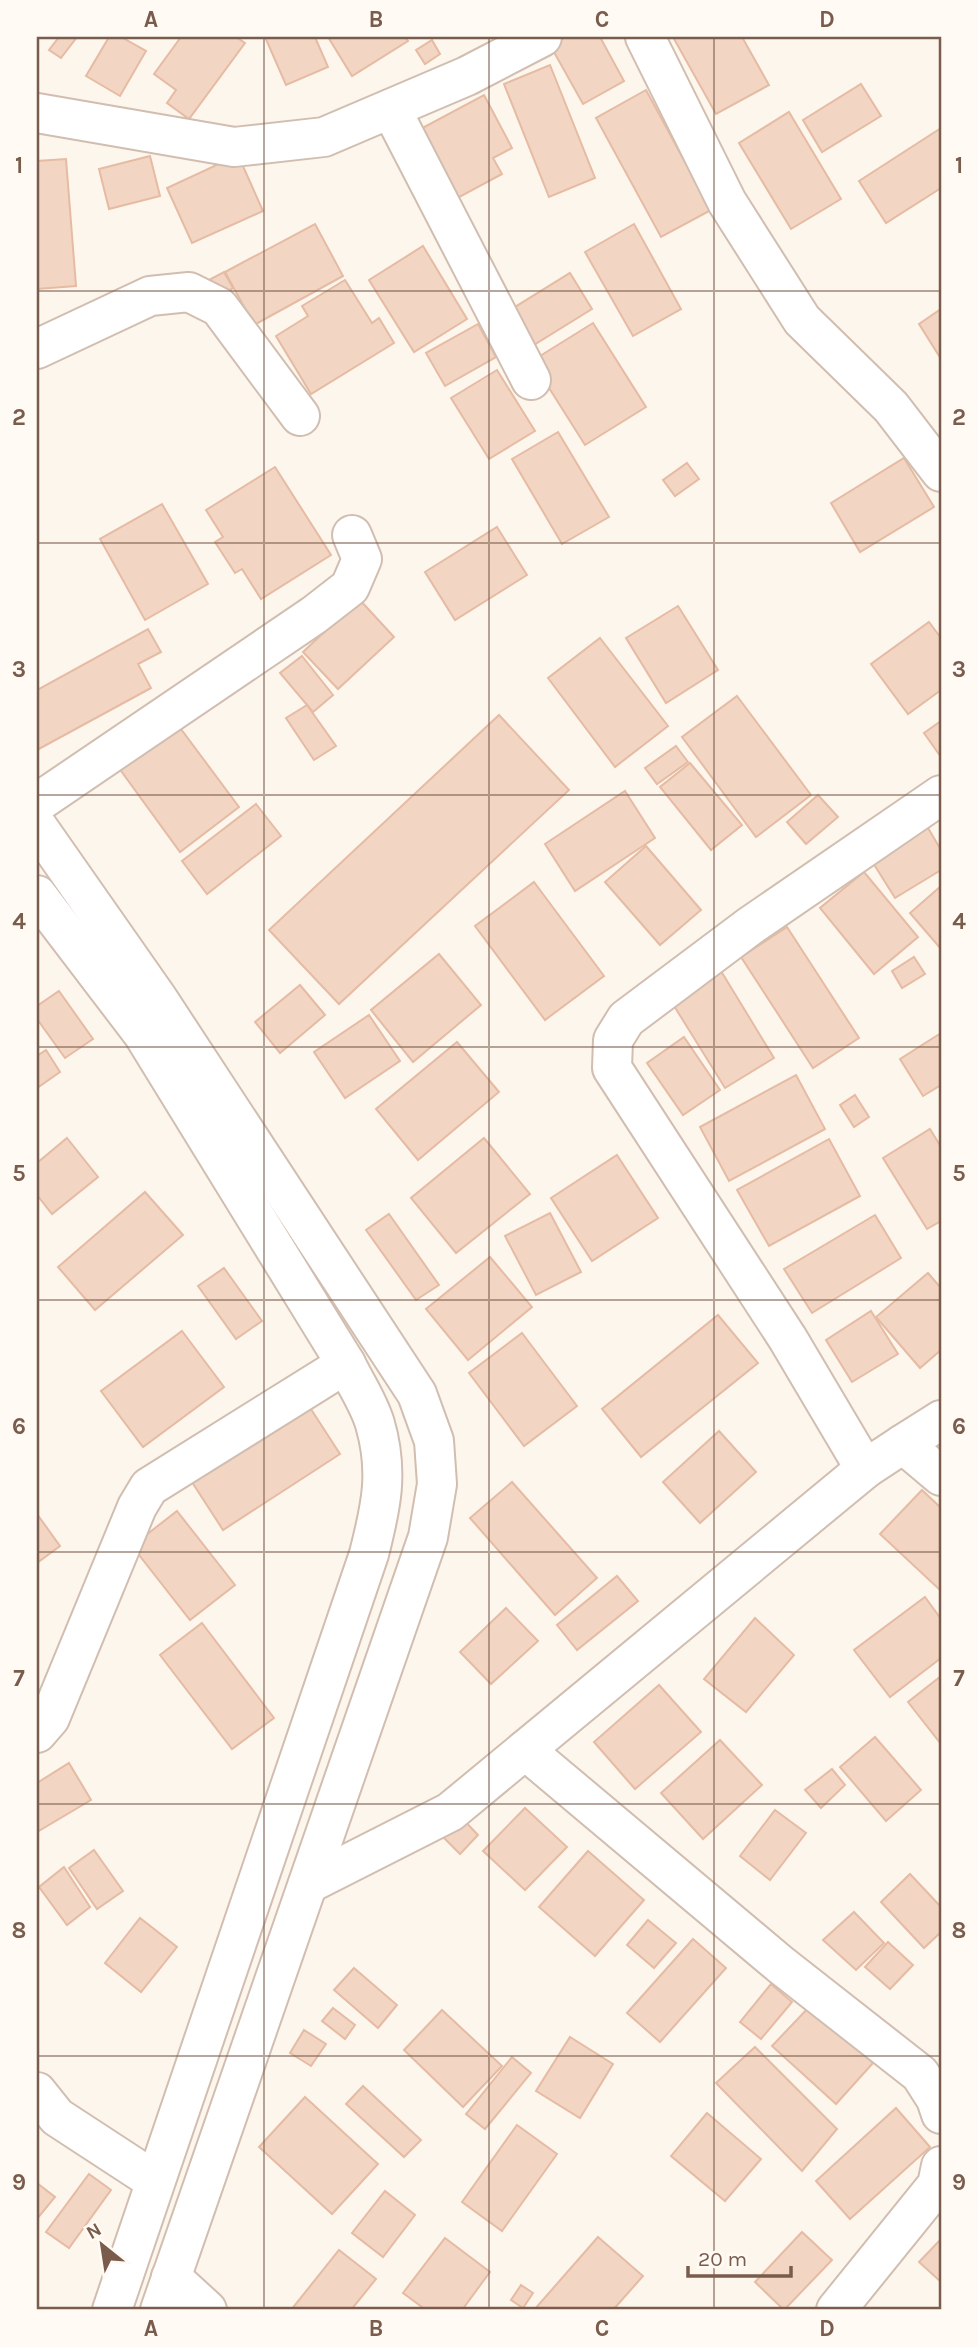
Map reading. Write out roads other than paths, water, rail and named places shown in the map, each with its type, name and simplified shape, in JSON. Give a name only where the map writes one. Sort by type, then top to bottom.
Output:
[{"type":"street","points":[[37,113],[234,147],[324,138],[467,76],[542,37]]},
{"type":"street","points":[[645,37],[727,202],[802,320],[891,407],[941,472]]},
{"type":"street","points":[[391,109],[531,380]]},
{"type":"street","points":[[37,349],[150,296],[189,292],[219,307],[300,416]]},
{"type":"street","points":[[37,803],[314,615],[350,587],[362,559],[352,534]]},
{"type":"street","points":[[865,1469],[788,1339],[612,1068],[613,1040],[626,1019],[750,926],[941,795]]},
{"type":"street","points":[[37,826],[158,999],[417,1394],[434,1441],[437,1484],[428,1537],[165,2294],[207,2310]]},
{"type":"street","points":[[37,895],[143,1034],[346,1364],[375,1422],[384,1469],[382,1503],[369,1554],[112,2310]]},
{"type":"street","points":[[37,1733],[50,1718],[137,1507],[149,1487],[346,1364]]},
{"type":"street","points":[[308,1884],[450,1812],[865,1469],[941,1420]]},
{"type":"street","points":[[903,1444],[941,1476]]},
{"type":"street","points":[[525,1751],[781,1965],[920,2074],[936,2099],[941,2114]]},
{"type":"street","points":[[37,2092],[57,2117],[155,2181]]},
{"type":"street","points":[[836,2310],[937,2185],[941,2166]]}]
